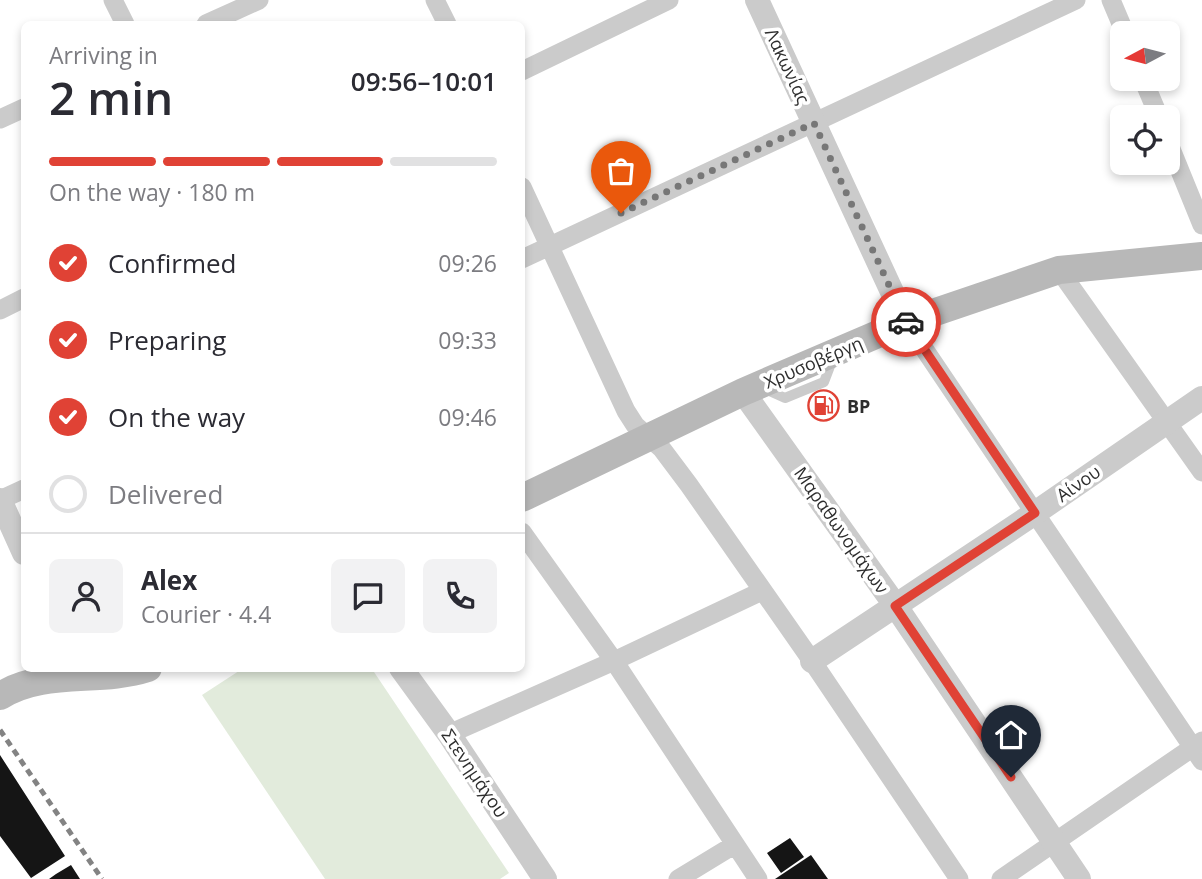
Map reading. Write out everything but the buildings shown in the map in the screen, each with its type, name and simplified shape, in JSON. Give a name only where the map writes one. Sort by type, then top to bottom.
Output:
[{"type":"main road","name":"Χρυσοβέργη","points":[[525,497],[751,388],[906,322],[1059,270],[1202,256]]},
{"type":"main road","points":[[0,696],[17,685],[80,673],[128,675],[137,672]]},
{"type":"street","points":[[113,0],[124,21]]},
{"type":"street","points":[[213,21],[259,0]]},
{"type":"street","points":[[435,0],[446,21]]},
{"type":"street","points":[[525,70],[668,0]]},
{"type":"street","name":"Λακωνίας","points":[[757,0],[906,322]]},
{"type":"street","points":[[525,258],[1076,0]]},
{"type":"street","points":[[1111,0],[1120,21]]},
{"type":"street","points":[[0,119],[21,109]]},
{"type":"street","points":[[1180,171],[1202,225]]},
{"type":"street","points":[[525,194],[626,411],[635,425],[673,462],[959,879]]},
{"type":"street","points":[[1059,270],[1202,472]]},
{"type":"street","points":[[0,310],[21,300]]},
{"type":"street","points":[[906,322],[1199,750],[1054,841],[1000,879]]},
{"type":"street","name":"Μαραθωνομάχων","points":[[751,388],[1079,879]]},
{"type":"street","name":"Αίνου","points":[[812,661],[1202,398]]},
{"type":"street","points":[[21,490],[0,500],[21,546]]},
{"type":"street","points":[[525,536],[614,661],[758,879]]},
{"type":"street","points":[[449,734],[614,661],[762,591]]},
{"type":"street","name":"Στενημάχου","points":[[404,672],[449,734],[545,879]]},
{"type":"street","points":[[678,879],[734,845]]},
{"type":"green space","points":[[237,672],[374,672],[509,873],[500,879],[325,879],[202,695]]},
{"type":"railway","points":[[0,730],[102,879]]},
{"type":"way so far","points":[[621,213],[814,123],[906,322]]},
{"type":"place","name":"BP","points":[[824,406]]},
{"type":"route","points":[[906,322],[1035,513],[895,606],[1011,777]]}]
